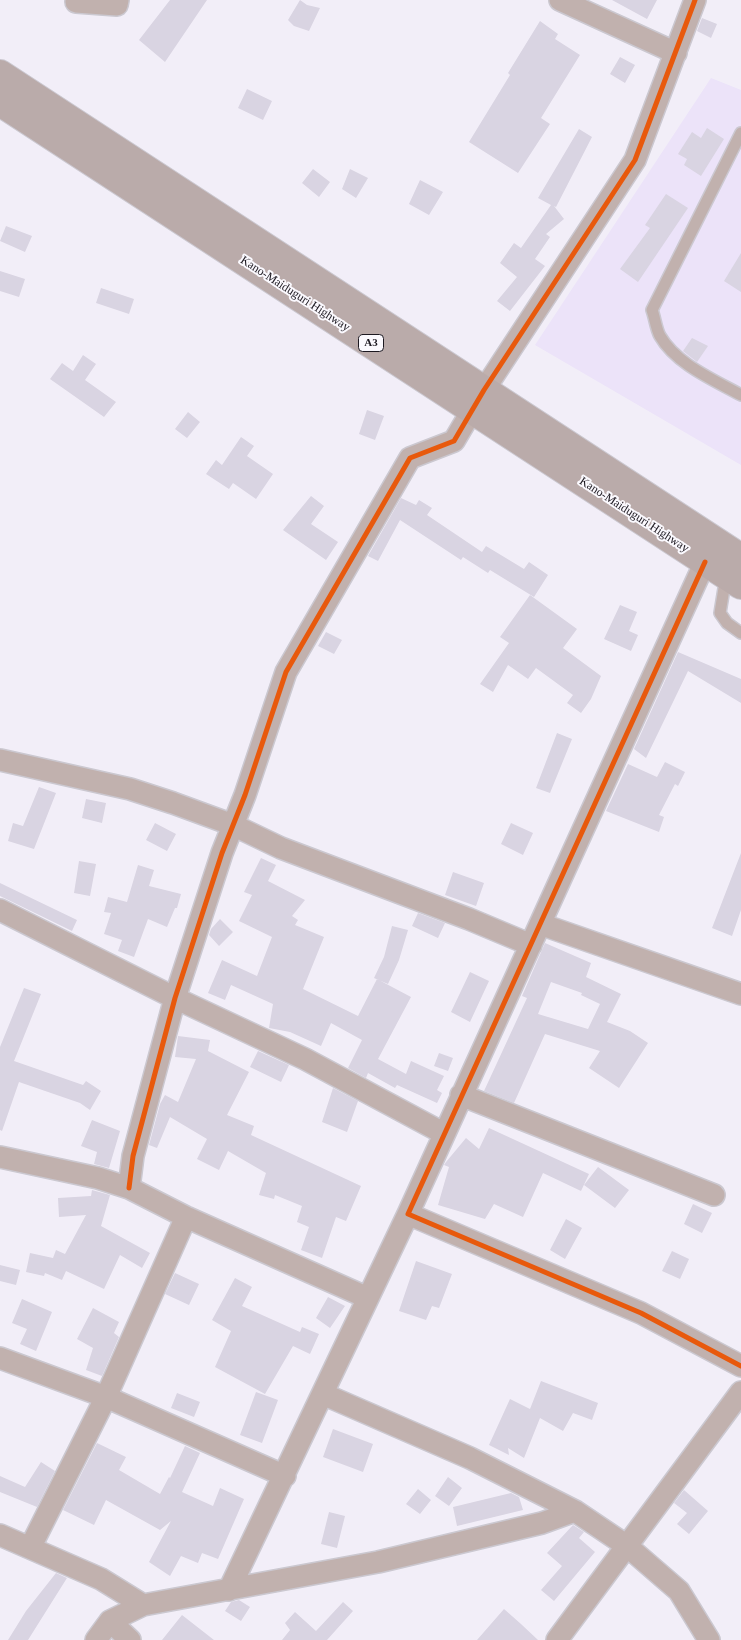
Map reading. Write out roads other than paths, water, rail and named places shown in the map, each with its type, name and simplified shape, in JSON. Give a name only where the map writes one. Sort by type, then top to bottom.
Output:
[{"type":"highway","name":"Kano-Maiduguri Highway","points":[[0,74],[728,570]]},
{"type":"highway","name":"Kano-Maiduguri Highway","points":[[0,102],[478,400],[728,570]]},
{"type":"street","points":[[76,2],[117,5],[118,0]]},
{"type":"street","points":[[560,0],[676,53]]},
{"type":"street","points":[[129,1188],[133,1156],[175,998],[286,672],[364,534],[410,458],[454,441],[478,400],[634,160],[695,0]]},
{"type":"street","points":[[229,1590],[324,1394],[540,924],[728,570]]},
{"type":"street","points":[[0,760],[130,789],[233,825],[281,848],[469,918],[531,945]]},
{"type":"street","points":[[0,910],[175,998],[305,1059],[443,1133]]},
{"type":"street","points":[[540,924],[741,994]]},
{"type":"street","points":[[461,1095],[714,1194]]},
{"type":"street","points":[[0,1157],[98,1178],[129,1188],[186,1217],[368,1298]]},
{"type":"street","points":[[408,1214],[641,1313],[741,1366]]},
{"type":"street","points":[[30,1548],[106,1397],[186,1217]]},
{"type":"street","points":[[0,1358],[106,1397],[284,1476]]},
{"type":"street","points":[[557,1640],[741,1392]]},
{"type":"street","points":[[324,1394],[470,1458],[575,1512],[627,1546],[679,1591],[709,1640]]},
{"type":"street","points":[[96,1640],[110,1621],[143,1605],[378,1562],[542,1523],[575,1512]]},
{"type":"street","points":[[0,1535],[101,1579],[143,1605]]},
{"type":"street","points":[[110,1621],[130,1640]]},
{"type":"lane","points":[[741,133],[652,310],[660,336],[675,353],[693,368],[741,396]]},
{"type":"lane","points":[[728,570],[720,612],[727,623],[741,633]]}]
